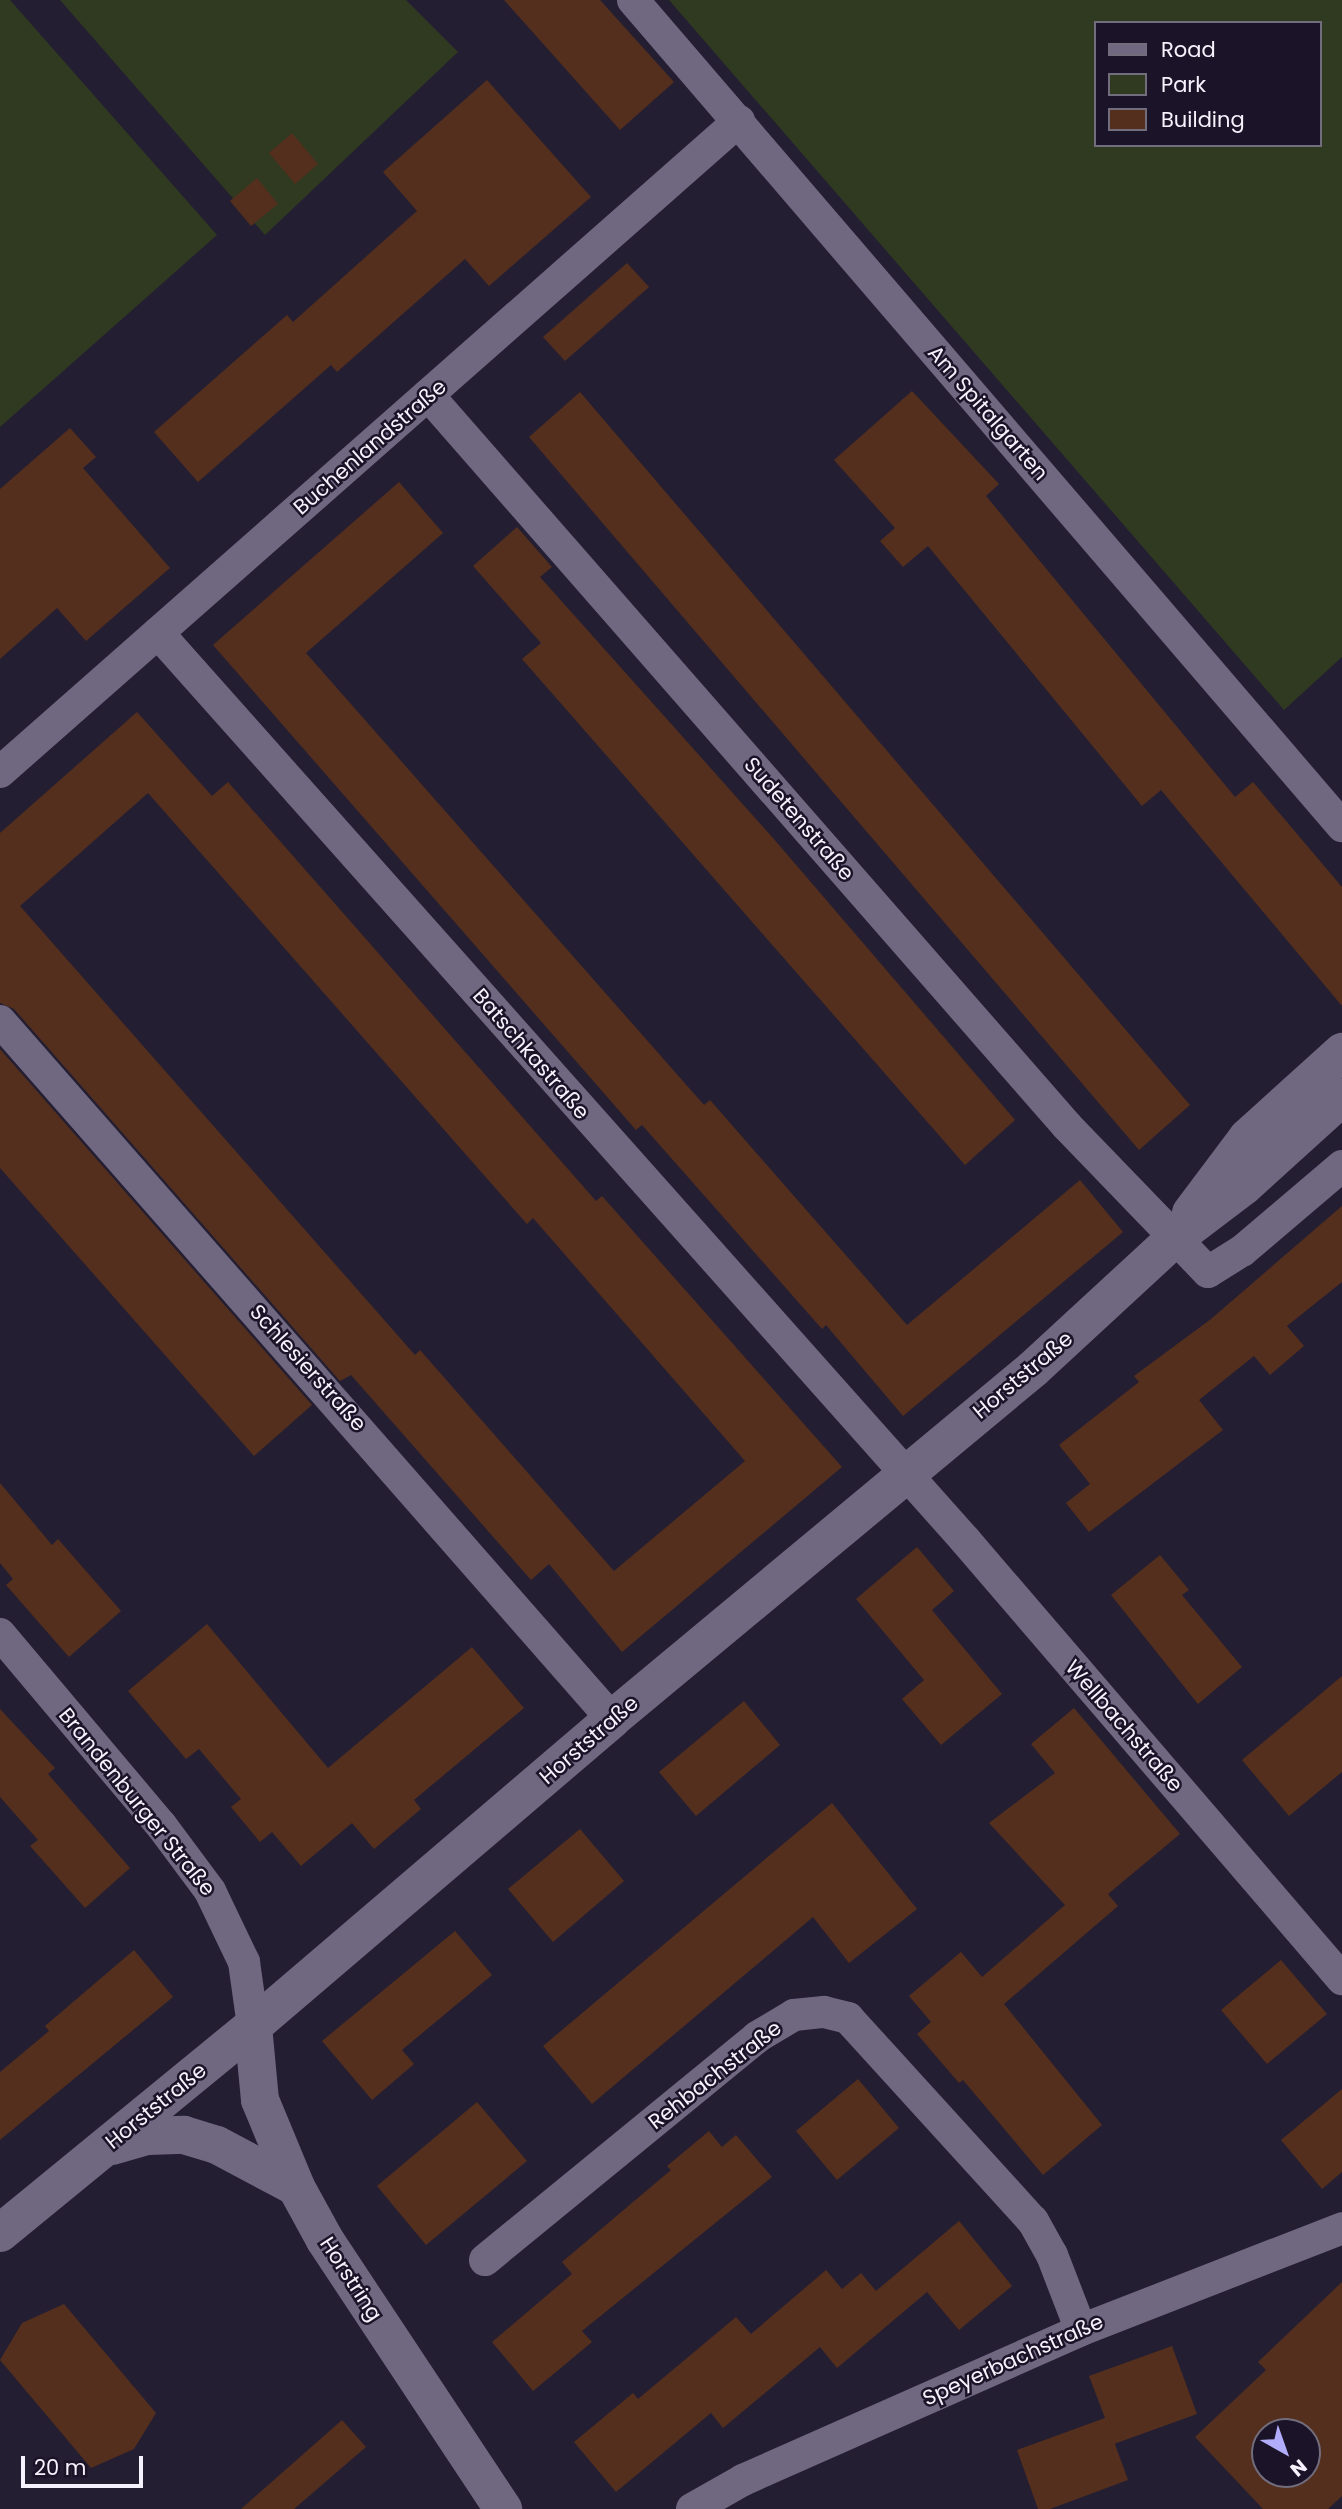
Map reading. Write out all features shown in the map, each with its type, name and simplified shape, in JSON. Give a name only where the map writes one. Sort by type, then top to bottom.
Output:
[{"type":"street","name":"Am Spitalgarten","points":[[634,0],[1342,826]]},
{"type":"street","name":"Buchenlandstraße","points":[[0,772],[739,121]]},
{"type":"street","name":"Sudetenstraße","points":[[428,395],[1067,1126],[1173,1240]]},
{"type":"street","name":"Batschkastraße","points":[[158,633],[905,1474]]},
{"type":"street","name":"Schlesierstraße","points":[[0,1021],[612,1719]]},
{"type":"street","name":"Horststraße","points":[[1173,1240],[1248,1137],[1342,1052]]},
{"type":"street","name":"Horststraße","points":[[0,2233],[253,2026],[612,1719],[1033,1369],[1173,1240],[1244,1186],[1342,1097]]},
{"type":"street","points":[[1173,1240],[1208,1272],[1241,1251],[1342,1166]]},
{"type":"street","name":"Wellbachstraße","points":[[905,1474],[1342,1979]]},
{"type":"street","name":"Brandenburger Straße","points":[[0,1634],[161,1825],[210,1891],[244,1962],[253,2026]]},
{"type":"street","name":"Rehbachstraße","points":[[485,2260],[757,2038],[794,2015],[824,2012],[848,2018],[1032,2221],[1052,2255],[1081,2329]]},
{"type":"street","name":"Horstring","points":[[253,2026],[260,2099],[296,2187],[370,2309],[503,2509]]},
{"type":"street","points":[[104,2149],[148,2136],[184,2135],[217,2145],[296,2187]]},
{"type":"street","name":"Speyerbachstraße","points":[[692,2509],[743,2480],[1081,2329],[1342,2228]]},
{"type":"green space","points":[[0,0],[10,0],[217,235],[0,427]]},
{"type":"green space","points":[[60,0],[406,0],[458,52],[265,235]]},
{"type":"green space","points":[[669,0],[1342,0],[1342,657],[1284,710]]},
{"type":"building","points":[[504,0],[600,0],[674,82],[620,130]]},
{"type":"building","points":[[487,80],[591,197],[489,286],[465,259],[337,372],[331,365],[198,482],[154,432],[287,315],[293,322],[417,211],[383,172]]},
{"type":"building","points":[[292,133],[318,164],[295,184],[269,153]]},
{"type":"building","points":[[257,178],[278,204],[251,226],[230,201]]},
{"type":"building","points":[[627,263],[649,287],[565,361],[543,337]]},
{"type":"building","points":[[912,391],[999,484],[986,496],[1235,797],[1253,782],[1342,887],[1342,1006],[1161,790],[1142,806],[928,546],[903,567],[880,541],[895,528],[834,460]]},
{"type":"building","points":[[580,392],[1190,1105],[1139,1150],[529,437]]},
{"type":"building","points":[[70,428],[96,457],[83,468],[170,568],[86,641],[57,608],[0,659],[0,489]]},
{"type":"building","points":[[399,482],[443,533],[306,653],[704,1105],[710,1100],[907,1325],[1080,1180],[1123,1232],[903,1416],[826,1325],[822,1329],[642,1125],[636,1130],[213,645]]},
{"type":"building","points":[[517,527],[552,567],[540,577],[773,838],[1015,1120],[965,1165],[522,659],[541,643],[473,566]]},
{"type":"building","points":[[137,712],[212,796],[228,782],[596,1201],[602,1196],[842,1467],[622,1652],[549,1564],[531,1580],[351,1375],[340,1381],[14,1009],[0,1003],[0,833]],"holes":[[[148,793],[527,1224],[533,1218],[745,1461],[614,1571],[420,1350],[415,1355],[20,906]]]},
{"type":"building","points":[[0,1049],[312,1405],[254,1456],[0,1168]]},
{"type":"building","points":[[1342,1206],[1342,1282],[1287,1326],[1304,1346],[1270,1375],[1254,1356],[1199,1400],[1223,1430],[1089,1532],[1066,1503],[1090,1484],[1059,1445],[1139,1382],[1134,1376],[1211,1319]]},
{"type":"building","points":[[0,1483],[52,1545],[58,1539],[121,1611],[69,1657],[6,1585],[13,1579],[0,1563]]},
{"type":"building","points":[[917,1547],[954,1591],[932,1610],[1002,1694],[941,1745],[902,1699],[924,1680],[856,1599]]},
{"type":"building","points":[[1160,1555],[1189,1590],[1182,1595],[1242,1667],[1198,1704],[1111,1595]]},
{"type":"building","points":[[207,1624],[328,1768],[472,1647],[524,1708],[414,1800],[421,1809],[374,1849],[352,1823],[301,1866],[272,1832],[260,1842],[231,1807],[241,1799],[199,1749],[186,1759],[128,1691]]},
{"type":"building","points":[[1342,1676],[1342,1772],[1289,1816],[1242,1760]]},
{"type":"building","points":[[744,1701],[780,1745],[696,1816],[659,1772]]},
{"type":"building","points":[[1074,1708],[1180,1834],[1108,1894],[1118,1906],[1004,2004],[1102,2125],[1043,2175],[963,2080],[959,2083],[917,2034],[931,2022],[909,1996],[961,1952],[982,1977],[1065,1905],[989,1823],[1055,1773],[1031,1744]]},
{"type":"building","points":[[0,1709],[55,1768],[48,1774],[130,1868],[85,1908],[30,1846],[38,1840],[0,1797]]},
{"type":"building","points":[[832,1803],[917,1909],[849,1963],[813,1917],[592,2104],[543,2046]]},
{"type":"building","points":[[580,1829],[624,1881],[553,1942],[508,1889]]},
{"type":"building","points":[[455,1931],[492,1975],[402,2050],[414,2064],[372,2100],[322,2041]]},
{"type":"building","points":[[134,1950],[173,1997],[0,2140],[0,2072],[49,2031],[45,2026]]},
{"type":"building","points":[[1281,1960],[1327,2014],[1267,2064],[1221,2010]]},
{"type":"building","points":[[858,2079],[899,2128],[837,2180],[796,2131]]},
{"type":"building","points":[[1342,2089],[1342,2172],[1322,2189],[1281,2140]]},
{"type":"building","points":[[477,2102],[527,2161],[426,2245],[377,2186]]},
{"type":"building","points":[[709,2131],[722,2147],[736,2135],[772,2177],[582,2331],[592,2342],[533,2391],[492,2342],[572,2274],[562,2262],[671,2170],[667,2166]]},
{"type":"building","points":[[959,2221],[1012,2286],[959,2330],[927,2292],[837,2368],[820,2347],[723,2428],[711,2413],[616,2492],[574,2442],[633,2393],[638,2399],[736,2317],[751,2334],[826,2270],[842,2289],[861,2273],[876,2291]]},
{"type":"building","points":[[1342,2282],[1342,2496],[1328,2509],[1263,2509],[1195,2437],[1266,2370],[1258,2362]]},
{"type":"building","points":[[64,2304],[156,2413],[134,2449],[91,2468],[0,2360],[22,2323]]},
{"type":"building","points":[[1172,2346],[1197,2414],[1115,2444],[1128,2480],[1050,2509],[1038,2509],[1017,2450],[1105,2418],[1089,2376]]},
{"type":"building","points":[[342,2420],[366,2447],[294,2509],[241,2509]]}]
